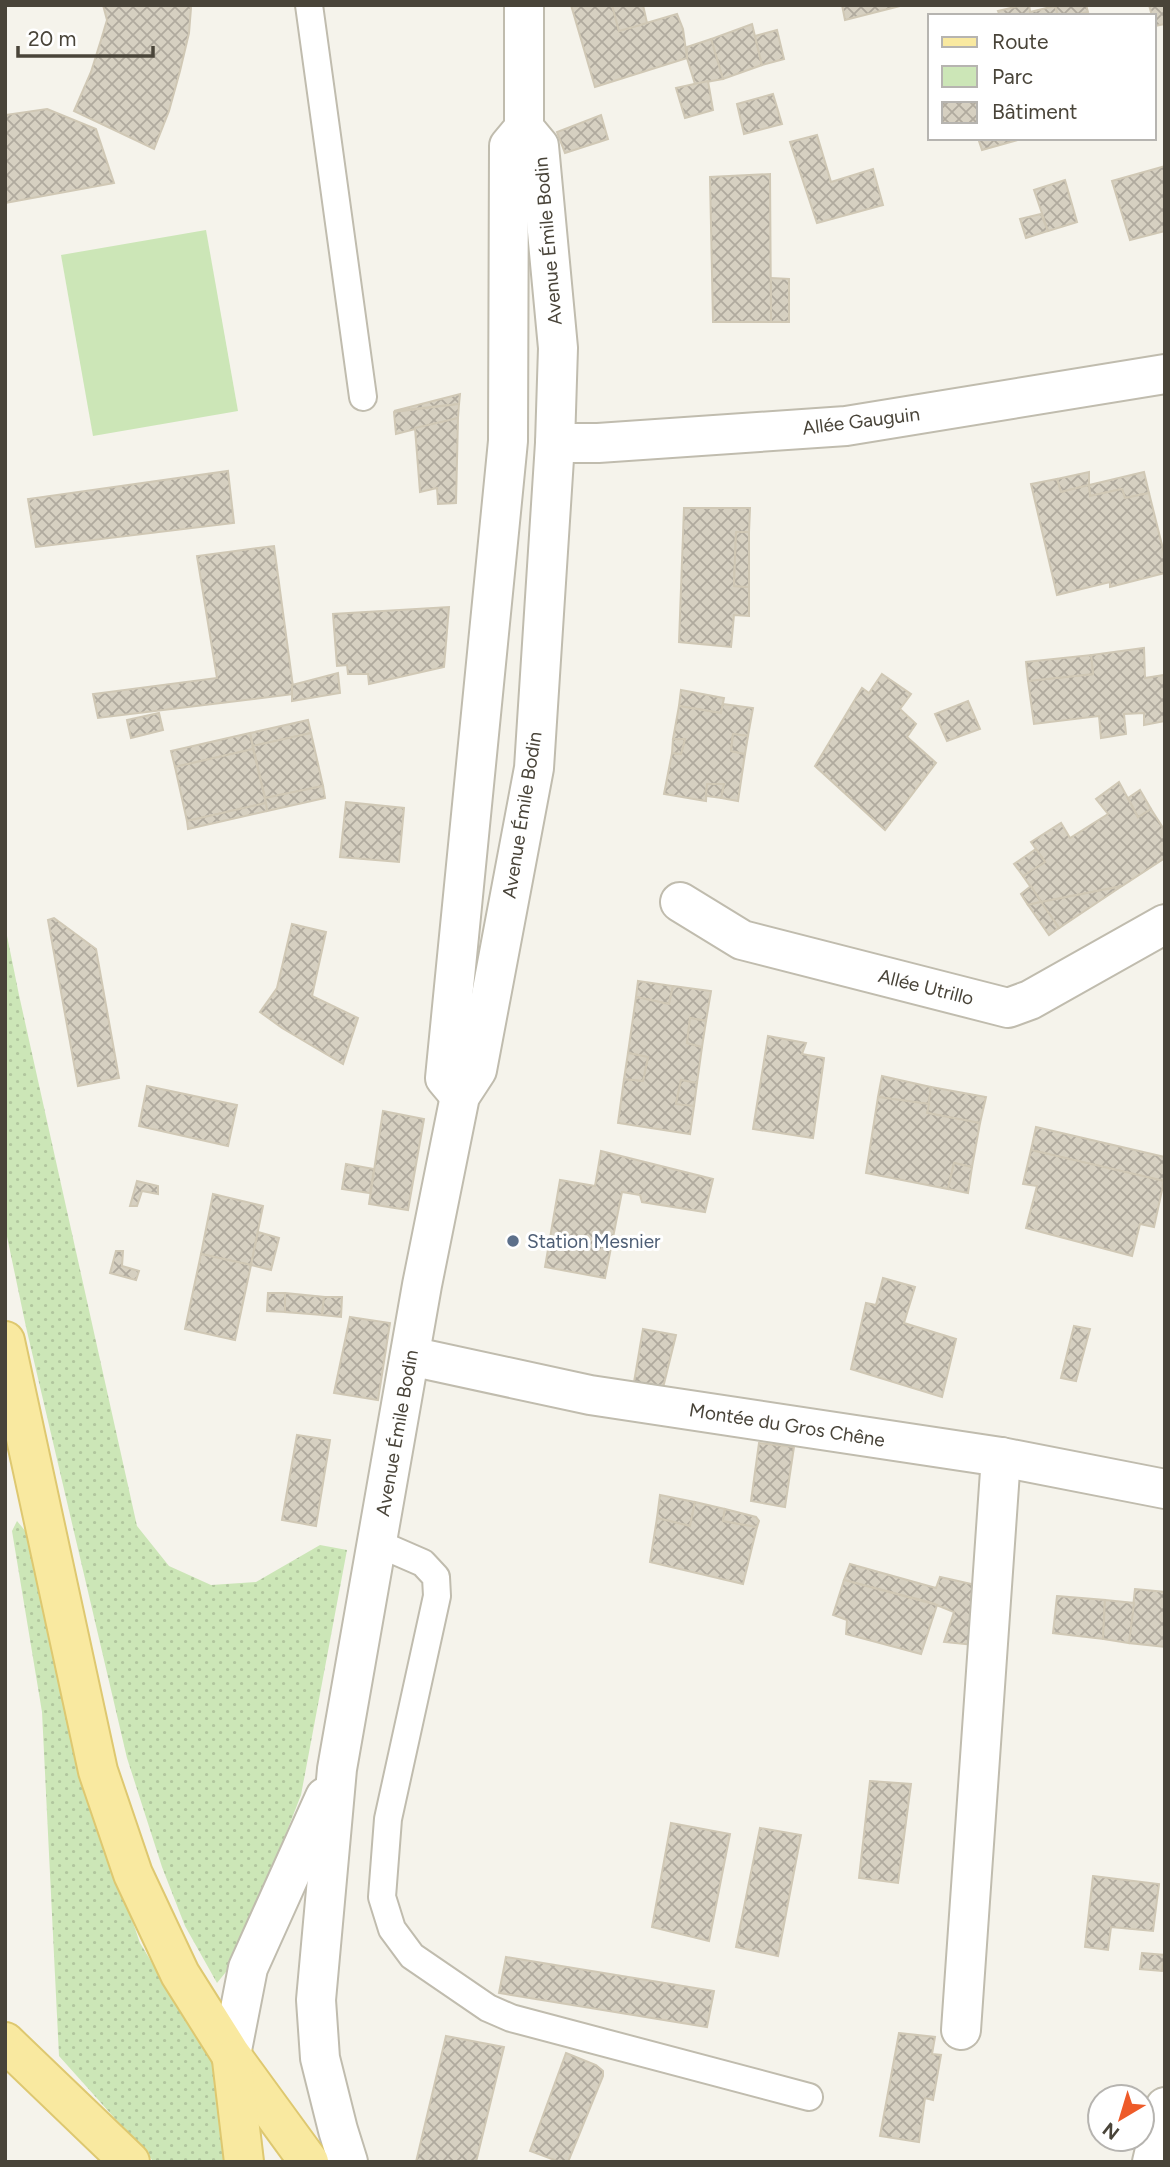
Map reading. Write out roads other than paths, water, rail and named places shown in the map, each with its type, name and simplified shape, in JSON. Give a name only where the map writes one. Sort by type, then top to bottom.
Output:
[{"type":"main road","points":[[5,1342],[98,1771],[132,1874],[180,1974],[231,2054],[309,2162]]},
{"type":"main road","points":[[5,2042],[130,2162]]},
{"type":"main road","points":[[231,2054],[244,2162]]},
{"type":"street","name":"Avenue Émile Bodin","points":[[460,1096],[445,1078],[508,441],[509,146],[524,128],[524,5]]},
{"type":"street","name":"Avenue Émile Bodin","points":[[348,2162],[320,2058],[316,2000],[337,1769],[410,1356],[460,1096],[477,1070],[534,768],[555,443],[558,348],[539,146],[524,128]]},
{"type":"street","name":"Allée Gauguin","points":[[555,443],[598,443],[846,426],[1165,374]]},
{"type":"street","points":[[508,441],[555,443]]},
{"type":"street","name":"Allée Utrillo","points":[[680,902],[742,940],[1008,1008],[1030,1000],[1165,924]]},
{"type":"street","name":"Montée du Gros Chêne","points":[[410,1356],[590,1395],[1002,1457],[1165,1489]]},
{"type":"street","points":[[961,2030],[1002,1457]]},
{"type":"street","name":"Avenue Émile Bodin","points":[[231,2054],[248,1968],[337,1769]]},
{"type":"street","points":[[1152,2162],[1165,2107]]},
{"type":"lane","points":[[309,5],[363,397]]},
{"type":"lane","points":[[377,1543],[423,1563],[436,1577],[437,1596],[388,1819],[382,1897],[392,1929],[412,1956],[477,2001],[510,2018],[809,2097]]},
{"type":"place","name":"Station Mesnier","points":[[513,1241]]}]
